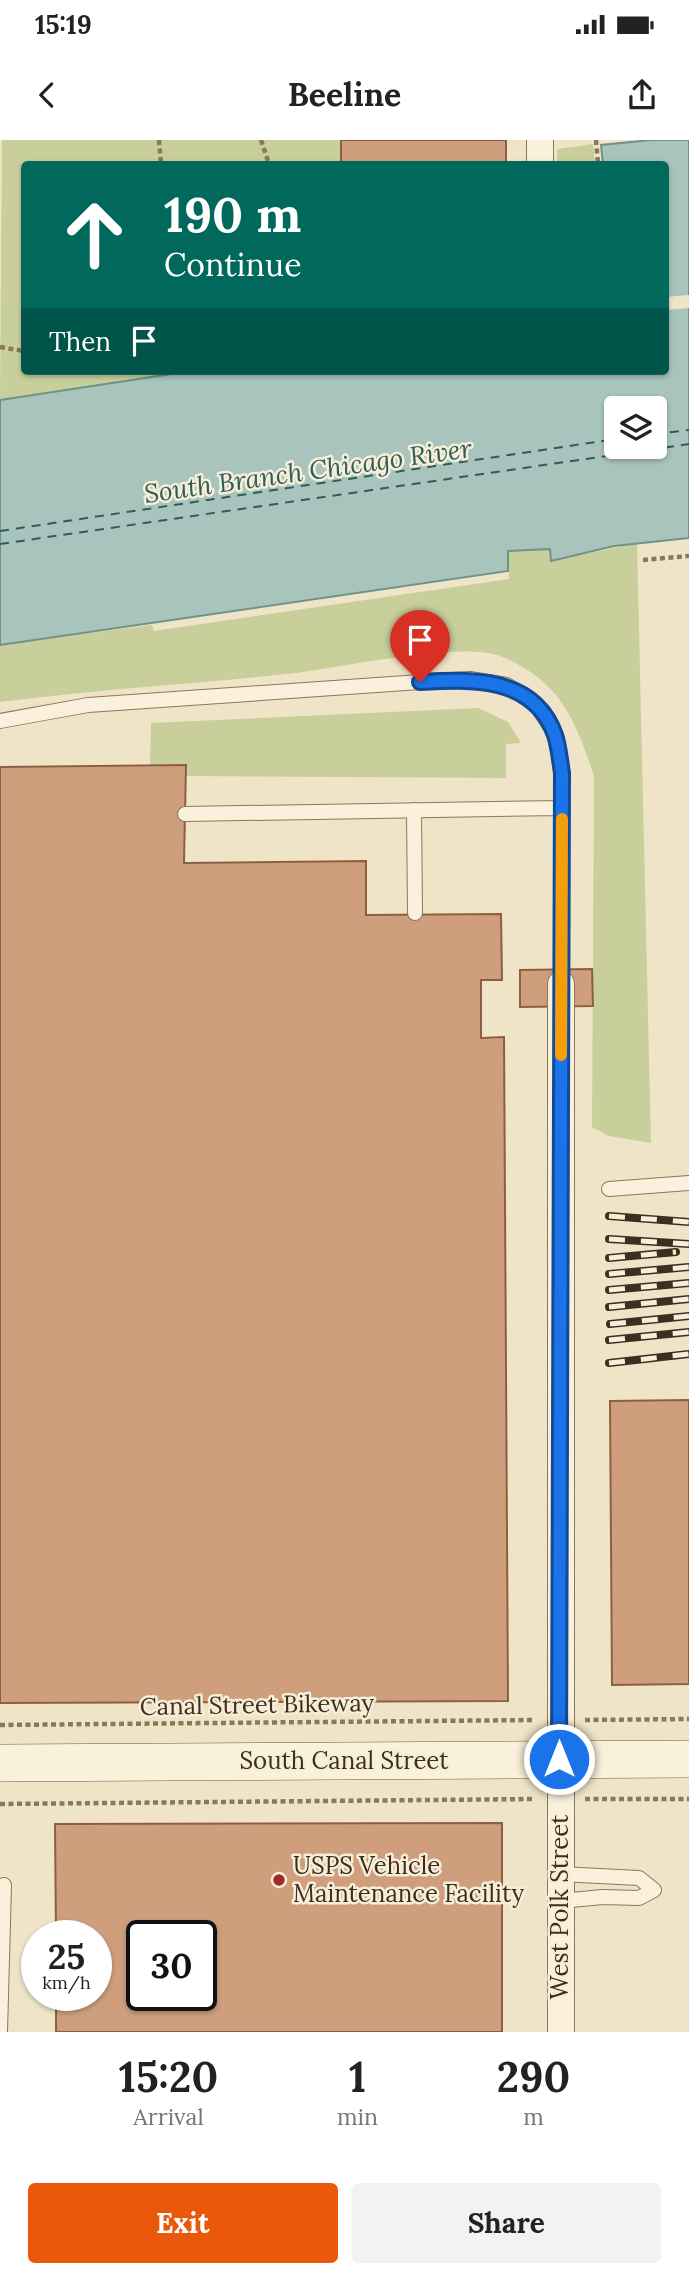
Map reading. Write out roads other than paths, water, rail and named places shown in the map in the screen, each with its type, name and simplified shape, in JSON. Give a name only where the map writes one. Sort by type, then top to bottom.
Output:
[{"type":"main road","name":"South Canal Street","points":[[0,1763],[689,1759]]},
{"type":"street","points":[[540,140],[540,161]]},
{"type":"street","name":"West Polk Street","points":[[561,984],[561,2032]]},
{"type":"lane","points":[[0,721],[88,705],[470,679],[507,685],[537,706],[555,734],[562,773],[561,984]]},
{"type":"lane","points":[[185,814],[562,808]]},
{"type":"lane","points":[[414,810],[415,913]]},
{"type":"lane","points":[[609,1189],[689,1183]]},
{"type":"lane","points":[[560,1874],[639,1878],[654,1890],[639,1898],[603,1897],[560,1901]]},
{"type":"lane","points":[[0,2032],[4,1885]]},
{"type":"water","name":"South Branch Chicago River","points":[[651,140],[689,140],[689,538],[614,546],[551,561],[550,549],[508,551],[508,571],[0,645],[0,400],[165,375],[669,375],[669,161],[603,161],[601,145]]},
{"type":"railway","points":[[609,1216],[689,1222]]},
{"type":"railway","points":[[609,1239],[689,1244]]},
{"type":"railway","points":[[609,1258],[676,1252]]},
{"type":"railway","points":[[609,1274],[689,1267]]},
{"type":"railway","points":[[609,1290],[689,1283]]},
{"type":"railway","points":[[609,1307],[689,1299]]},
{"type":"railway","points":[[610,1324],[689,1316]]},
{"type":"railway","points":[[609,1340],[689,1332]]},
{"type":"railway","points":[[609,1363],[689,1354]]},
{"type":"place","name":"USPS Vehicle Maintenance Facility","points":[[279,1880]]}]
